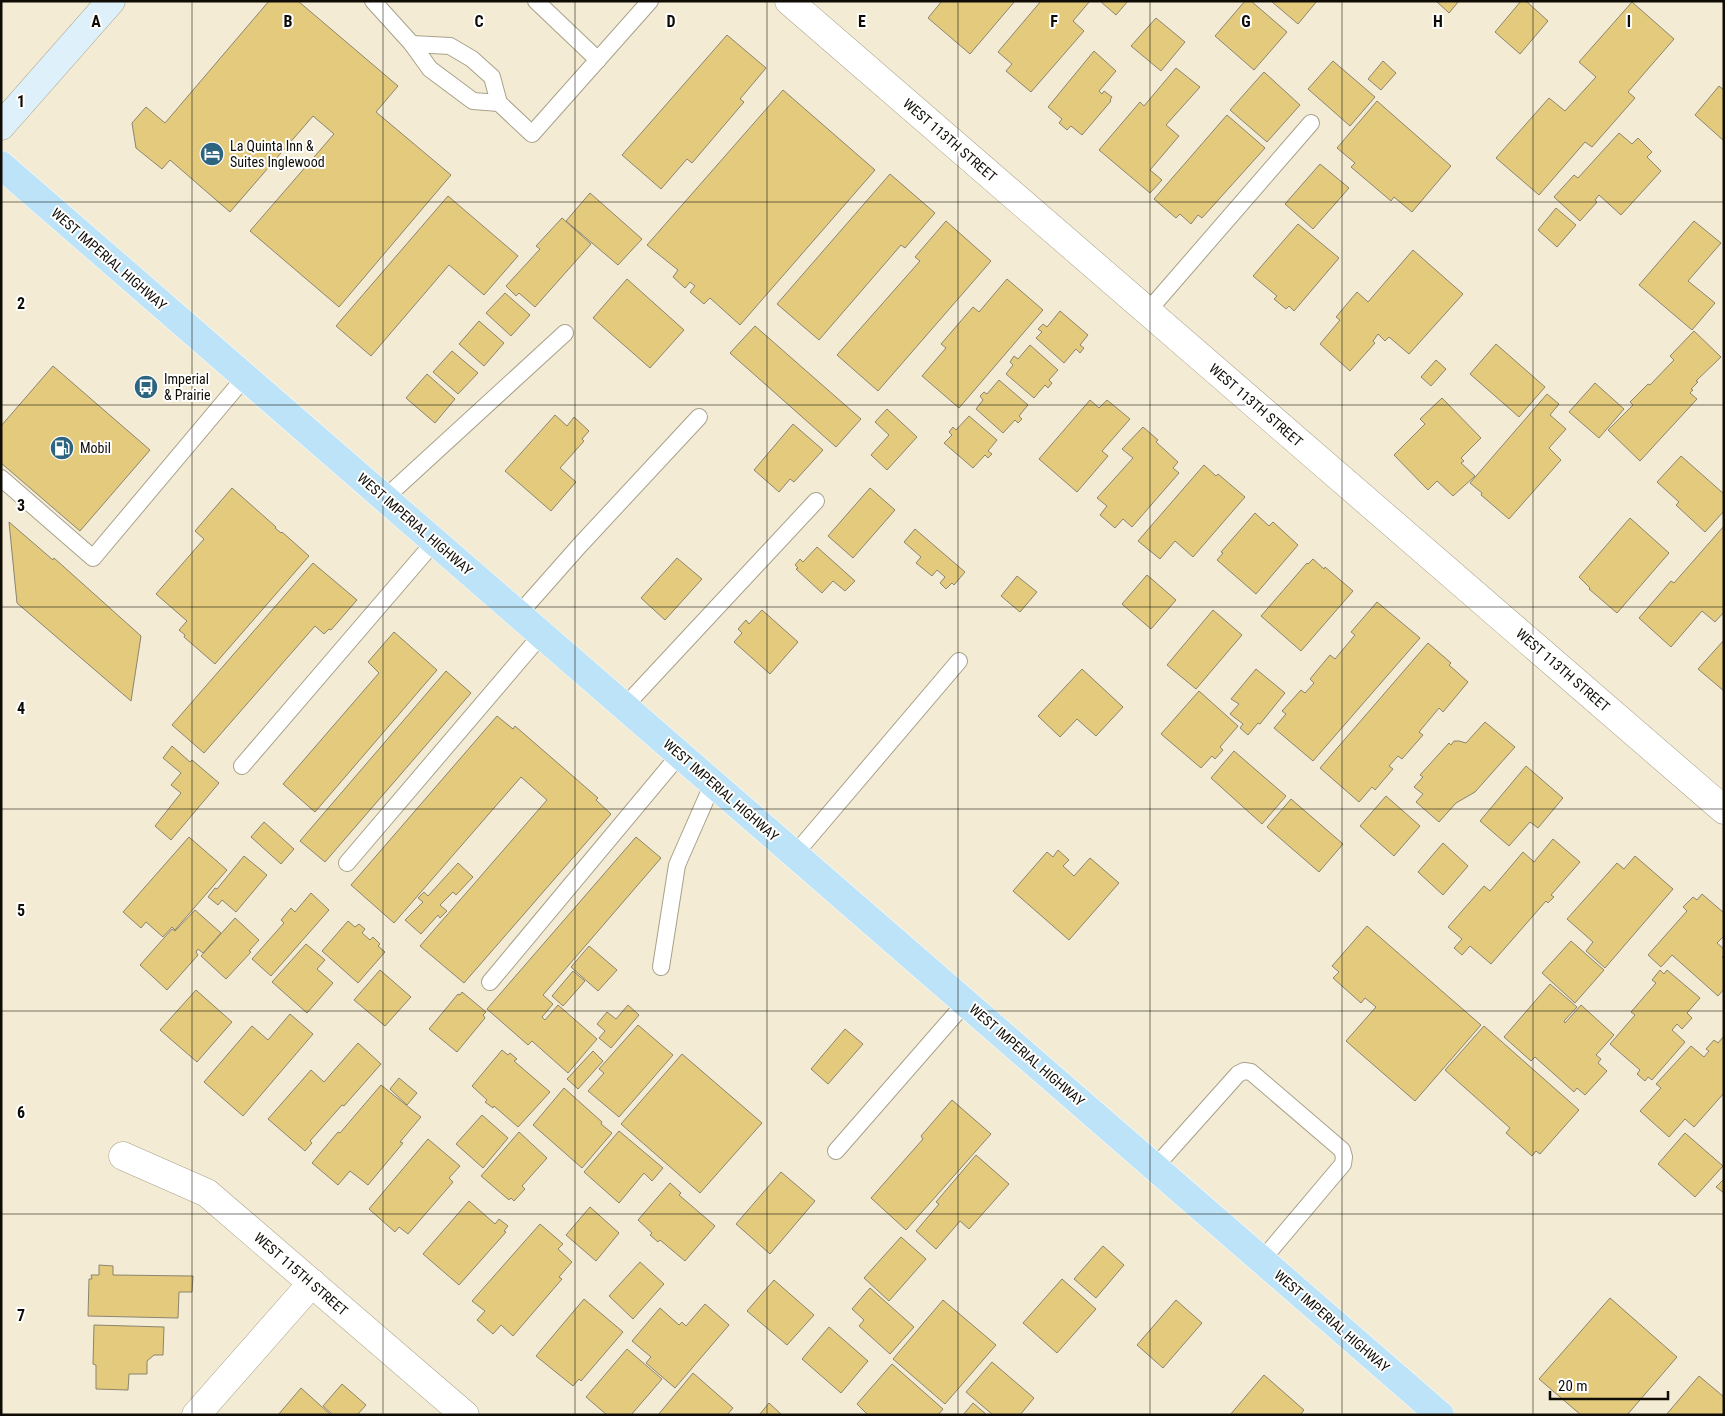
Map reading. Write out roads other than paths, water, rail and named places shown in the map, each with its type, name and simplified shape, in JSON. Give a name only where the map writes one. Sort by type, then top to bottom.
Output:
[{"type":"main road","points":[[1,126],[111,1]]},
{"type":"main road","name":"WEST IMPERIAL HIGHWAY","points":[[1,165],[1440,1415]]},
{"type":"street","name":"WEST 113TH STREET","points":[[789,1],[1724,810]]},
{"type":"street","name":"WEST 115TH STREET","points":[[123,1156],[207,1193],[465,1415]]},
{"type":"street","points":[[196,1415],[312,1283]]},
{"type":"lane","points":[[373,1],[412,44],[430,69],[473,101],[498,103]]},
{"type":"lane","points":[[536,1],[598,60]]},
{"type":"lane","points":[[412,44],[450,46],[472,59],[492,77],[498,103],[532,134],[646,3]]},
{"type":"lane","points":[[1148,311],[1311,123]]},
{"type":"lane","points":[[385,498],[565,333]]},
{"type":"lane","points":[[1,478],[93,558],[245,377]]},
{"type":"lane","points":[[519,614],[580,545],[699,417]]},
{"type":"lane","points":[[625,706],[816,501]]},
{"type":"lane","points":[[242,766],[434,542]]},
{"type":"lane","points":[[347,863],[542,634]]},
{"type":"lane","points":[[795,854],[959,662]]},
{"type":"lane","points":[[490,982],[680,754]]},
{"type":"lane","points":[[661,967],[677,865],[713,782]]},
{"type":"lane","points":[[836,1151],[966,1002]]},
{"type":"lane","points":[[1155,1167],[1238,1074],[1244,1071],[1251,1072],[1342,1150],[1343,1164],[1262,1260]]},
{"type":"place","name":"La Quinta Inn & Suites Inglewood","points":[[212,154]]},
{"type":"place","name":"Imperial & Prairie","points":[[146,387]]},
{"type":"place","name":"Mobil","points":[[62,448]]}]
